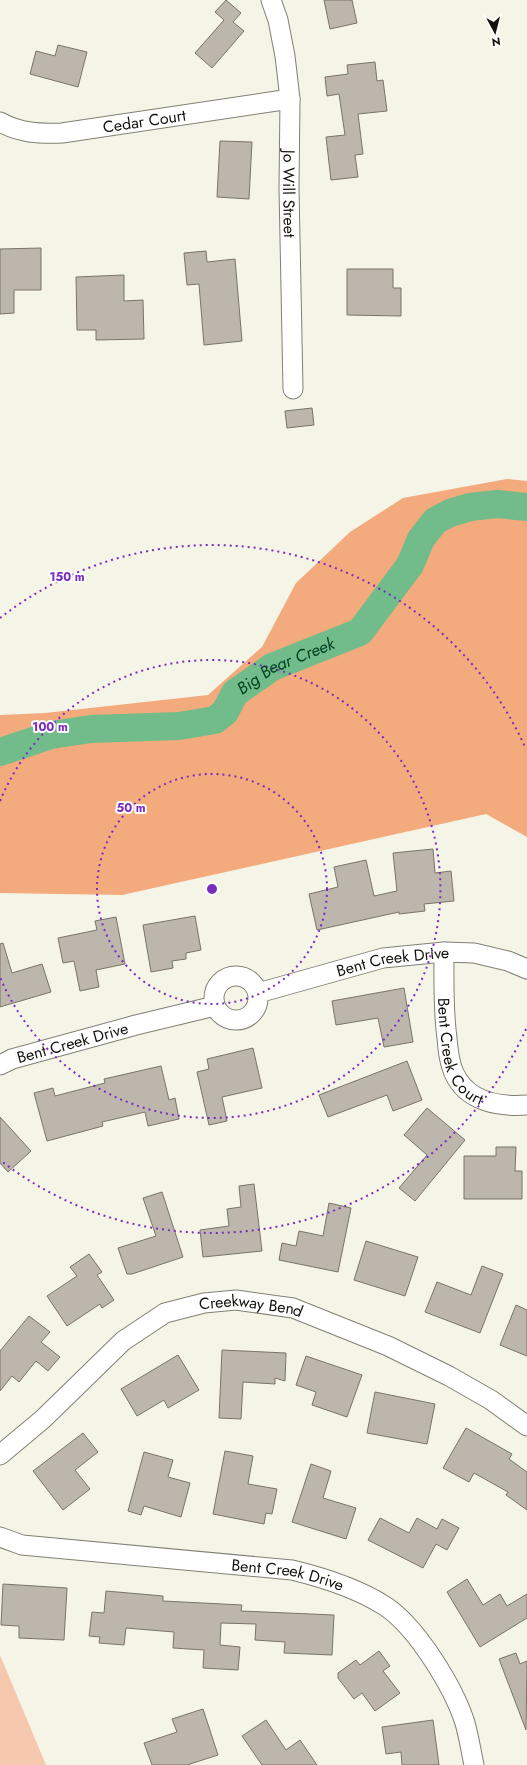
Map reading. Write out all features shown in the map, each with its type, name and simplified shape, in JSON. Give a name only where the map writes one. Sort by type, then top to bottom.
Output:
[{"type":"street","name":"Jo Will Street","points":[[271,0],[278,20],[285,56],[290,99],[289,188],[293,389]]},
{"type":"street","name":"Cedar Court","points":[[0,122],[24,132],[43,134],[62,133],[290,99]]},
{"type":"street","name":"Bent Creek Drive","points":[[258,993],[383,958],[444,952],[474,953],[508,961],[527,969]]},
{"type":"street","name":"Bent Creek Court","points":[[444,952],[445,1021],[449,1058],[454,1073],[460,1084],[468,1092],[482,1100],[499,1106],[527,1105]]},
{"type":"street","points":[[230,977],[242,977],[250,980],[258,993],[259,1003],[256,1010],[251,1016],[244,1020],[233,1021],[225,1018],[219,1013],[215,1006],[214,993],[223,980],[230,977]]},
{"type":"street","name":"Bent Creek Drive","points":[[0,1065],[12,1059],[136,1025],[215,1006]]},
{"type":"street","name":"Creekway Bend","points":[[0,1455],[43,1419],[123,1341],[165,1313],[204,1303],[236,1300],[293,1308],[388,1346],[449,1376],[491,1400],[527,1426]]},
{"type":"street","name":"Bent Creek Drive","points":[[0,1538],[22,1545],[292,1570],[318,1576],[354,1589],[386,1607],[404,1623],[427,1650],[448,1683],[465,1723],[474,1765]]},
{"type":"shaded area","points":[[507,479],[527,481],[527,837],[486,814],[122,895],[0,893],[0,715],[45,713],[208,695],[262,647],[296,583],[350,532],[403,498]]},
{"type":"shaded area","points":[[0,1655],[46,1765],[0,1765]]},
{"type":"building","points":[[226,0],[241,13],[233,22],[244,31],[212,68],[195,53],[224,20],[215,12]]},
{"type":"building","points":[[324,0],[352,0],[357,23],[330,29]]},
{"type":"building","points":[[58,45],[87,52],[78,87],[30,74],[36,51],[55,56]]},
{"type":"building","points":[[375,62],[377,81],[383,80],[387,111],[358,114],[363,154],[355,155],[358,177],[331,180],[326,137],[345,135],[339,94],[327,96],[325,77],[348,74],[347,65]]},
{"type":"building","points":[[220,141],[252,142],[249,199],[217,197]]},
{"type":"building","points":[[41,248],[41,290],[14,290],[14,313],[0,314],[0,249]]},
{"type":"building","points":[[206,251],[207,262],[235,259],[242,341],[204,345],[199,284],[187,285],[184,253]]},
{"type":"building","points":[[347,269],[393,269],[393,288],[401,288],[401,316],[347,315]]},
{"type":"building","points":[[124,275],[124,301],[143,300],[144,339],[96,340],[96,330],[77,330],[76,277]]},
{"type":"building","points":[[312,408],[314,425],[287,428],[285,411]]},
{"type":"building","points":[[433,849],[435,873],[451,871],[454,901],[424,904],[425,911],[399,914],[399,912],[317,930],[309,894],[338,887],[334,867],[366,860],[374,896],[397,891],[393,853]]},
{"type":"building","points":[[195,916],[201,950],[186,953],[186,959],[172,961],[173,968],[151,972],[143,925]]},
{"type":"building","points":[[116,917],[125,964],[96,970],[99,987],[80,991],[74,961],[63,963],[58,938],[97,930],[95,921]]},
{"type":"building","points":[[3,943],[12,973],[42,964],[51,992],[0,1007],[0,944]]},
{"type":"building","points":[[404,988],[413,1042],[384,1047],[378,1018],[336,1025],[332,1001]]},
{"type":"building","points":[[253,1048],[262,1088],[222,1097],[227,1121],[209,1125],[197,1072],[209,1069],[207,1059]]},
{"type":"building","points":[[407,1061],[422,1100],[393,1111],[387,1095],[328,1117],[319,1095]]},
{"type":"building","points":[[161,1066],[169,1100],[175,1098],[179,1119],[148,1126],[145,1112],[102,1122],[103,1126],[47,1141],[34,1093],[53,1088],[55,1096],[105,1083],[104,1079]]},
{"type":"building","points":[[427,1108],[465,1140],[415,1201],[399,1188],[427,1155],[404,1135]]},
{"type":"building","points":[[0,1117],[31,1151],[8,1172],[0,1163]]},
{"type":"building","points":[[496,1147],[516,1147],[515,1171],[522,1171],[522,1199],[464,1199],[464,1156],[496,1156]]},
{"type":"building","points":[[254,1184],[262,1251],[203,1257],[200,1230],[229,1226],[227,1209],[241,1207],[239,1186]]},
{"type":"building","points":[[162,1192],[183,1257],[132,1274],[127,1274],[118,1248],[156,1236],[143,1198]]},
{"type":"building","points":[[329,1203],[351,1208],[338,1272],[279,1260],[282,1243],[296,1246],[299,1231],[323,1236]]},
{"type":"building","points":[[366,1241],[418,1257],[405,1296],[354,1280]]},
{"type":"building","points":[[89,1254],[102,1272],[97,1275],[114,1300],[102,1308],[100,1304],[67,1326],[47,1296],[77,1276],[70,1267]]},
{"type":"building","points":[[482,1266],[503,1274],[480,1333],[425,1312],[437,1282],[471,1295]]},
{"type":"building","points":[[516,1305],[527,1310],[527,1356],[500,1345]]},
{"type":"building","points":[[29,1316],[50,1332],[41,1342],[60,1357],[48,1371],[36,1361],[19,1382],[12,1376],[0,1391],[0,1351]]},
{"type":"building","points":[[222,1350],[286,1353],[285,1381],[275,1378],[275,1384],[243,1382],[241,1419],[219,1418]]},
{"type":"building","points":[[178,1355],[199,1390],[168,1408],[164,1400],[137,1416],[121,1389]]},
{"type":"building","points":[[306,1356],[362,1375],[347,1417],[312,1405],[316,1392],[296,1385]]},
{"type":"building","points":[[375,1392],[435,1404],[427,1444],[367,1433]]},
{"type":"building","points":[[466,1428],[512,1454],[509,1459],[527,1472],[527,1510],[506,1495],[508,1492],[474,1473],[469,1482],[443,1468]]},
{"type":"building","points":[[83,1433],[98,1452],[75,1470],[90,1489],[63,1510],[33,1471]]},
{"type":"building","points":[[225,1451],[253,1456],[248,1484],[277,1489],[272,1514],[266,1513],[264,1524],[213,1514]]},
{"type":"building","points":[[144,1452],[173,1460],[168,1477],[190,1483],[181,1517],[144,1506],[141,1515],[128,1511]]},
{"type":"building","points":[[311,1464],[331,1471],[323,1498],[356,1508],[346,1539],[292,1522]]},
{"type":"building","points":[[380,1518],[409,1533],[417,1518],[437,1529],[442,1519],[459,1528],[447,1550],[436,1544],[423,1568],[368,1540]]},
{"type":"building","points":[[467,1579],[483,1605],[500,1594],[507,1606],[527,1594],[527,1618],[480,1647],[447,1592]]},
{"type":"building","points":[[3,1584],[67,1588],[64,1640],[19,1638],[19,1626],[1,1625]]},
{"type":"building","points":[[106,1591],[163,1596],[163,1601],[242,1605],[241,1611],[334,1615],[332,1655],[284,1653],[285,1642],[255,1640],[256,1624],[221,1623],[220,1645],[240,1647],[238,1670],[203,1668],[204,1650],[173,1648],[174,1632],[126,1628],[124,1645],[99,1643],[100,1637],[89,1636],[92,1612],[104,1613]]},
{"type":"building","points":[[379,1651],[390,1666],[383,1671],[400,1693],[375,1711],[362,1693],[354,1699],[338,1678],[338,1673],[356,1660],[360,1665]]},
{"type":"building","points":[[516,1653],[520,1664],[527,1661],[526,1730],[499,1659]]},
{"type":"building","points":[[203,1709],[218,1755],[187,1765],[152,1765],[144,1743],[177,1732],[172,1719]]},
{"type":"building","points":[[266,1720],[286,1750],[300,1740],[317,1765],[262,1765],[242,1736]]},
{"type":"building","points":[[433,1720],[439,1765],[402,1765],[401,1752],[386,1754],[382,1727]]},
{"type":"waterway","name":"Big Bear Creek","points":[[0,752],[51,735],[91,729],[179,726],[215,720],[225,712],[235,693],[272,667],[360,632],[410,565],[421,539],[435,521],[450,513],[470,507],[497,504],[527,507]]}]
